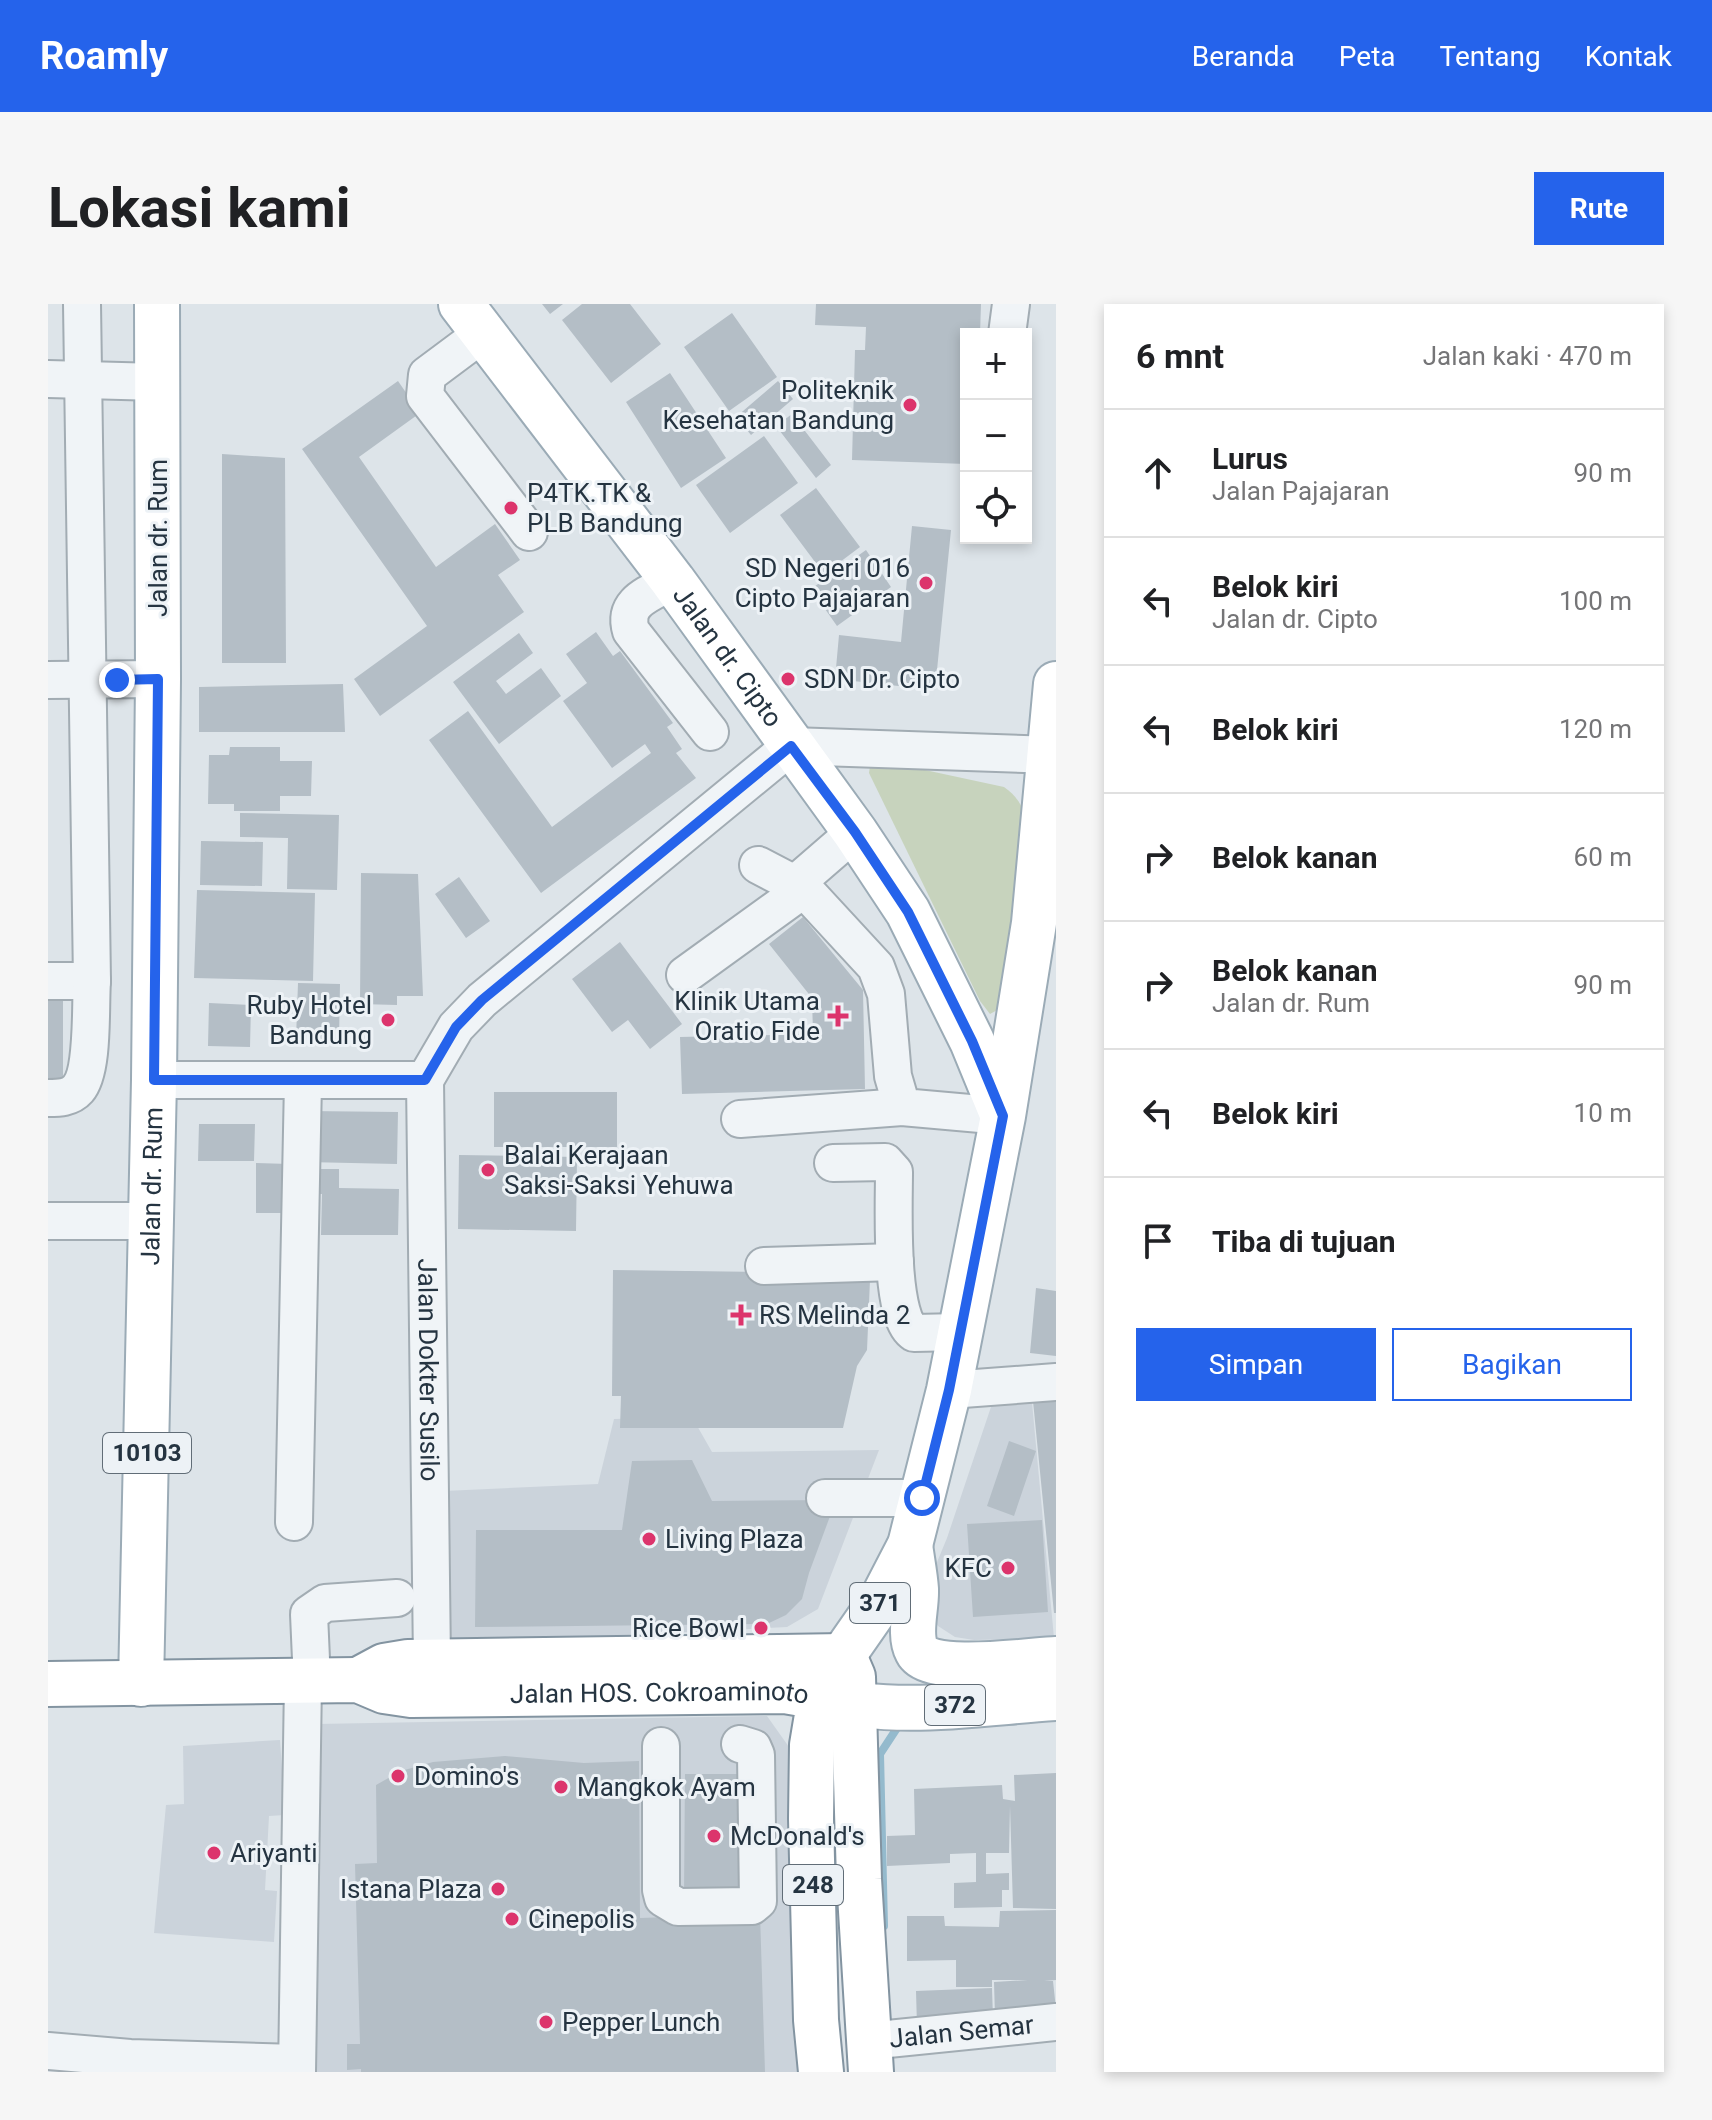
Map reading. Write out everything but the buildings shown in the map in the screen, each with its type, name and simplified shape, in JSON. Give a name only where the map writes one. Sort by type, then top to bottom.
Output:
[{"type":"main road","name":"Jalan dr. Rum","points":[[141,1684],[154,1080],[158,679],[157,304]]},
{"type":"main road","name":"Jalan dr. Cipto","points":[[472,319],[673,581],[908,912],[972,1041],[1003,1116]]},
{"type":"main road","name":"371","points":[[844,1656],[881,1601],[910,1545],[949,1390],[1003,1116],[1034,923],[1053,754],[1056,684]]},
{"type":"main road","points":[[910,1545],[916,1589],[913,1637],[916,1651],[926,1662],[947,1665],[1056,1659]]},
{"type":"main road","name":"Jalan HOS. Cokroaminoto","points":[[358,1680],[384,1666],[432,1662],[844,1656]]},
{"type":"main road","name":"248","points":[[821,2072],[816,2020],[812,1745],[853,1677],[844,1656]]},
{"type":"main road","name":"Jalan HOS. Cokroaminoto","points":[[48,1684],[358,1680],[384,1691],[411,1695],[785,1691],[837,1702],[911,1707],[1056,1698]]},
{"type":"main road","name":"248","points":[[837,1702],[859,1879],[869,2057]]},
{"type":"street","points":[[48,1098],[64,1098],[77,1091],[86,1075],[92,981],[86,681],[65,380],[82,304]]},
{"type":"street","points":[[1008,328],[1011,304]]},
{"type":"street","points":[[472,319],[427,375],[425,396],[529,532]]},
{"type":"street","points":[[65,380],[158,382]]},
{"type":"street","points":[[673,581],[632,606],[628,619],[631,631],[710,732]]},
{"type":"street","points":[[48,680],[158,679]]},
{"type":"street","points":[[154,1080],[425,1080],[456,1027],[482,1000],[791,746],[1053,754]]},
{"type":"street","points":[[685,975],[804,890],[862,844]]},
{"type":"street","points":[[758,865],[804,890],[876,967],[886,994],[893,1076],[902,1107]]},
{"type":"street","points":[[48,981],[92,981]]},
{"type":"street","name":"Jalan Dokter Susilo","points":[[425,1080],[432,1662]]},
{"type":"street","points":[[294,1522],[303,1082]]},
{"type":"street","points":[[740,1119],[902,1107],[1003,1116]]},
{"type":"street","points":[[833,1163],[885,1162],[891,1166],[894,1172],[895,1262],[902,1318],[914,1333],[960,1332]]},
{"type":"street","points":[[48,1221],[151,1221]]},
{"type":"street","points":[[764,1266],[895,1262]]},
{"type":"street","points":[[949,1390],[1056,1382]]},
{"type":"street","points":[[825,1498],[922,1498]]},
{"type":"street","points":[[48,2051],[297,2068],[309,1614],[325,1603],[397,1598]]},
{"type":"street","points":[[661,1746],[663,1898],[678,1907],[752,1906],[758,1901],[756,1755],[753,1748],[740,1744]]},
{"type":"street","name":"Jalan Semar","points":[[869,2057],[1056,2022]]},
{"type":"shaded area","points":[[1031,1392],[1054,1638],[974,1640],[955,1637],[938,1626],[927,1610],[923,1596],[947,1538],[995,1395]]},
{"type":"shaded area","points":[[692,1417],[712,1452],[879,1450],[818,1609],[787,1627],[449,1644],[444,1491],[598,1484],[614,1419]]},
{"type":"shaded area","name":"Istana Plaza","points":[[767,1716],[806,1771],[808,2072],[311,2072],[317,1724]]},
{"type":"shaded area","name":"Ariyanti","points":[[280,1740],[285,1815],[269,1816],[265,1890],[277,1891],[274,1942],[154,1933],[166,1805],[184,1804],[183,1746]]},
{"type":"green space","points":[[883,761],[1004,787],[1018,800],[1023,811],[1028,830],[999,1009],[990,1014],[980,1001],[869,773],[870,766]]},
{"type":"waterway","points":[[884,1926],[880,1754],[901,1722]]},
{"type":"place","name":"Politeknik Kesehatan Bandung","points":[[910,405]]},
{"type":"place","name":"P4TK.TK & PLB Bandung","points":[[511,508]]},
{"type":"place","name":"SD Negeri 016 Cipto Pajajaran","points":[[926,583]]},
{"type":"place","name":"SDN Dr. Cipto","points":[[788,679]]},
{"type":"place","name":"Klinik Utama Oratio Fide","points":[[838,1016]]},
{"type":"place","name":"Ruby Hotel Bandung","points":[[388,1020]]},
{"type":"place","name":"Balai Kerajaan Saksi-Saksi Yehuwa","points":[[488,1170]]},
{"type":"place","name":"RS Melinda 2","points":[[741,1315]]},
{"type":"place","name":"Living Plaza","points":[[649,1539]]},
{"type":"place","name":"KFC","points":[[1008,1568]]},
{"type":"place","name":"Rice Bowl","points":[[761,1628]]},
{"type":"place","name":"Domino's","points":[[398,1776]]},
{"type":"place","name":"Mangkok Ayam","points":[[561,1787]]},
{"type":"place","name":"McDonald's","points":[[714,1836]]},
{"type":"place","name":"Ariyanti","points":[[214,1853]]},
{"type":"place","name":"Istana Plaza","points":[[498,1889]]},
{"type":"place","name":"Cinepolis","points":[[512,1919]]},
{"type":"place","name":"Pepper Lunch","points":[[546,2022]]},
{"type":"route","points":[[117,680],[158,679],[154,1080],[425,1080],[456,1027],[482,1000],[791,746],[855,832],[908,912],[972,1041],[1003,1116],[949,1390],[922,1498]]}]
